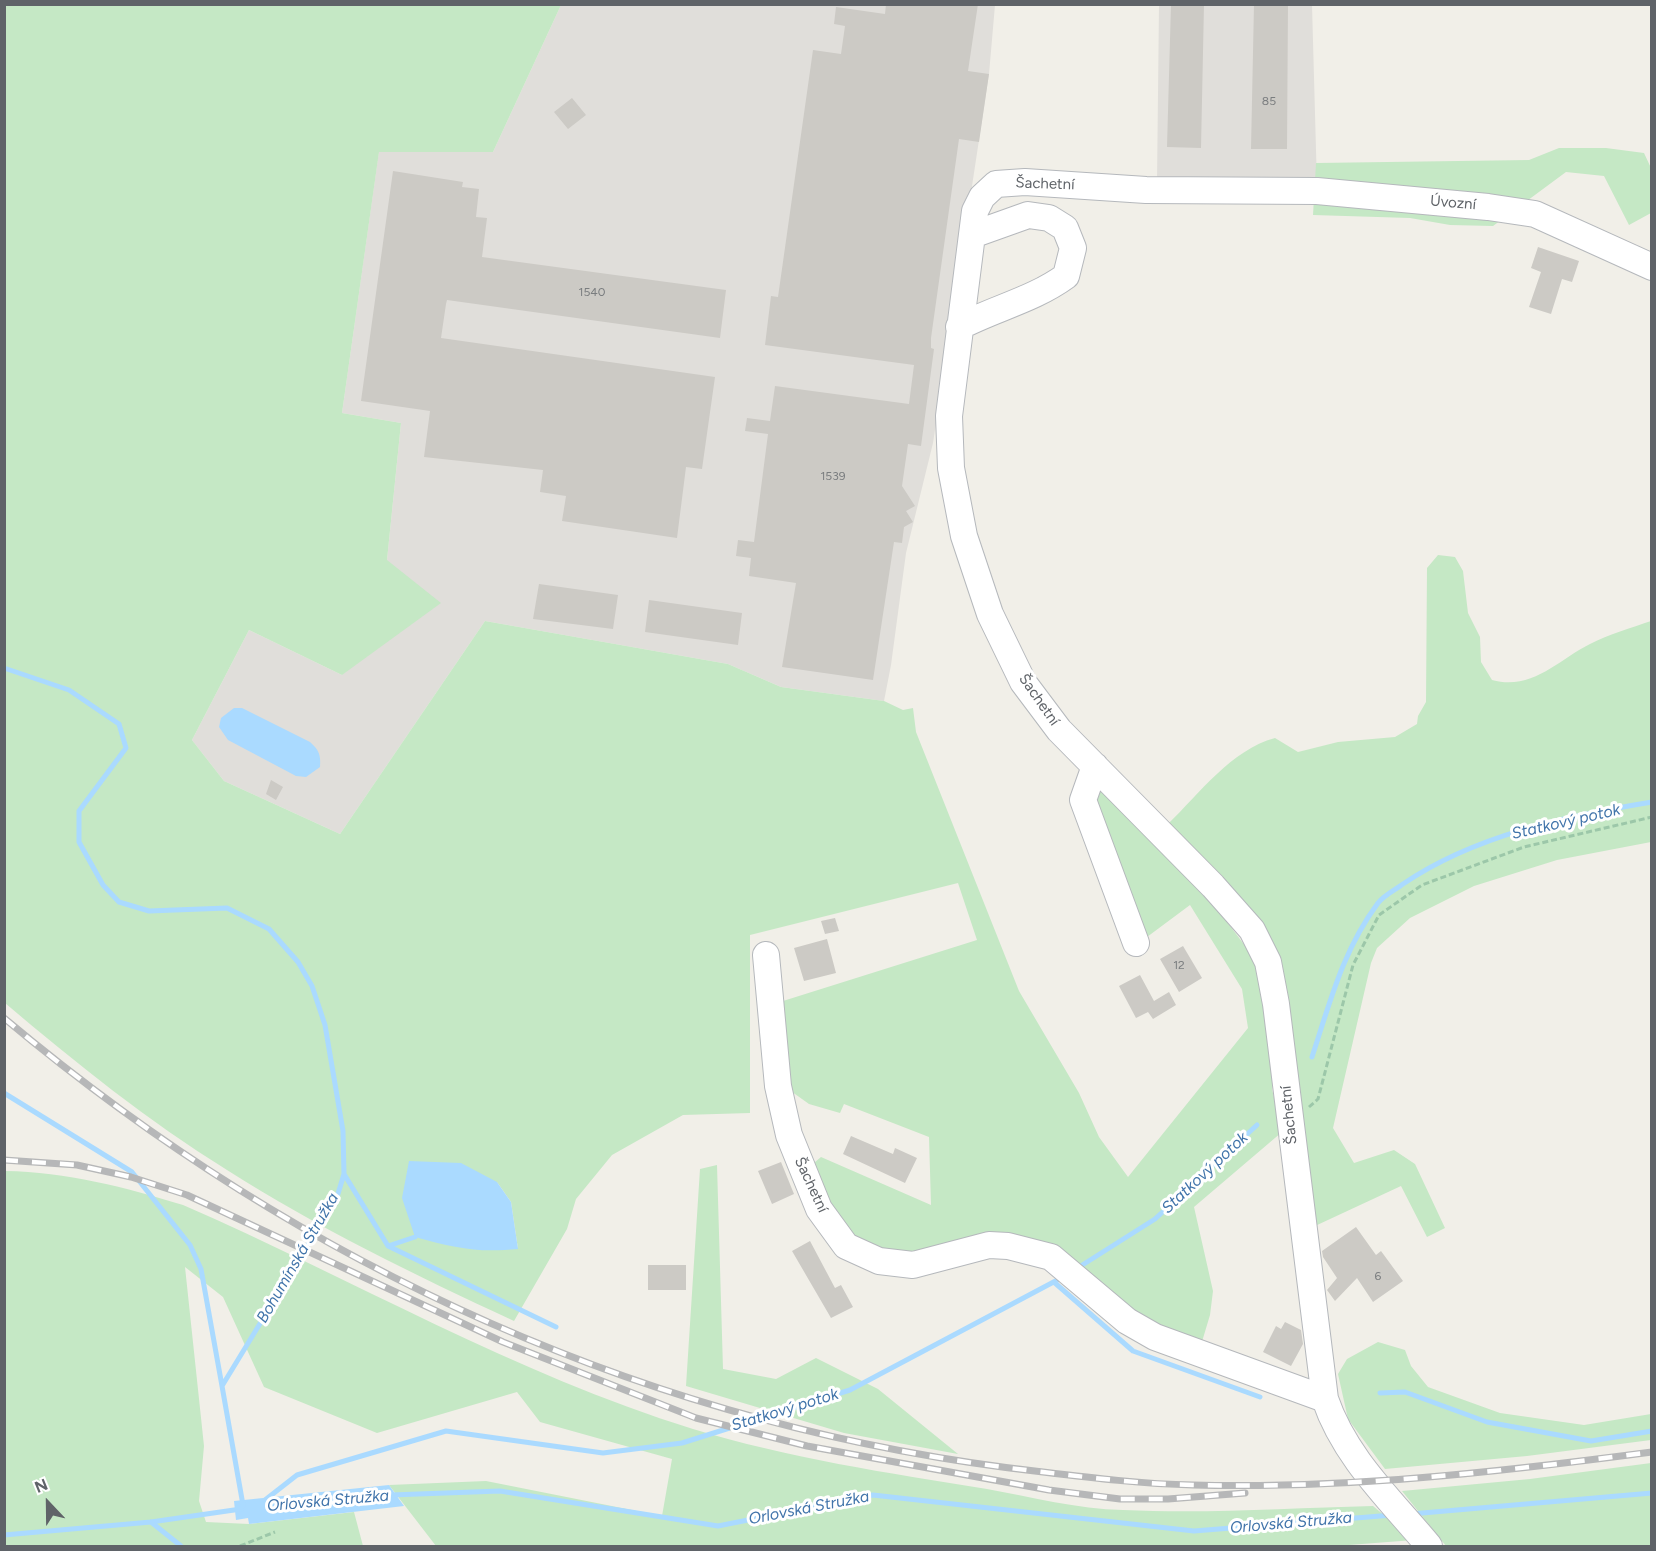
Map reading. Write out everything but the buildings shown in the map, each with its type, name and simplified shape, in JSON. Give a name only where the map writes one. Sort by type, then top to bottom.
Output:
[{"type":"street","name":"Šachetní","points":[[1242,191],[1146,190],[1025,182],[996,184],[982,197],[975,211],[959,327],[949,416],[951,468],[964,536],[990,614],[1023,682],[1059,730],[1213,886],[1252,930],[1268,962],[1276,1004],[1325,1399],[1340,1436],[1352,1456],[1424,1540]]},
{"type":"street","name":"Úvozní","points":[[1242,191],[1317,191],[1488,207],[1535,214],[1652,267]]},
{"type":"street","points":[[959,327],[990,311],[1024,302],[1048,289],[1066,276],[1073,248],[1065,228],[1049,218],[1028,215],[972,235]]},
{"type":"street","points":[[1095,766],[1083,800],[1136,943]]},
{"type":"street","name":"Šachetní","points":[[766,955],[778,1086],[789,1135],[819,1209],[846,1246],[879,1261],[914,1265],[989,1245],[1008,1246],[1051,1257],[1127,1321],[1155,1337],[1325,1399]]},
{"type":"path","points":[[1290,1124],[1318,1099],[1353,965],[1379,915],[1422,885],[1524,847],[1652,817]]},
{"type":"path","points":[[240,1546],[275,1532]]},
{"type":"shaded area","points":[[561,5],[995,5],[989,74],[933,443],[906,553],[884,701],[781,687],[728,664],[485,621],[340,834],[224,781],[192,740],[249,630],[342,675],[387,560],[401,423],[342,413],[379,151],[493,152]]},
{"type":"shaded area","points":[[1159,5],[1312,5],[1317,186],[1157,182]]},
{"type":"green space","points":[[4,5],[561,5],[493,152],[379,152],[342,413],[401,423],[387,560],[441,603],[342,675],[249,630],[192,740],[224,781],[340,834],[485,621],[728,664],[781,687],[884,701],[903,710],[913,708],[916,732],[1019,991],[1079,1093],[1099,1137],[1128,1177],[1248,1028],[1242,989],[1190,905],[1143,940],[1090,814],[1094,784],[1215,906],[1252,955],[1261,973],[1274,1076],[1272,1089],[1282,1132],[1194,1207],[1213,1291],[1210,1315],[1201,1345],[1129,1316],[1054,1255],[883,1252],[855,1240],[808,1168],[821,1157],[931,1205],[929,1137],[844,1104],[840,1113],[809,1104],[788,1089],[783,1001],[977,940],[958,883],[750,935],[750,1113],[683,1115],[612,1155],[576,1199],[567,1229],[514,1321],[368,1250],[296,1212],[227,1170],[169,1132],[113,1091],[5,1003]],"holes":[[[497,1182],[511,1202],[518,1249]]]},
{"type":"green space","points":[[1559,148],[1606,148],[1644,153],[1651,168],[1651,213],[1629,225],[1604,176],[1566,172],[1493,226],[1450,225],[1410,218],[1313,215],[1316,163],[1529,160]]},
{"type":"green space","points":[[1438,555],[1455,557],[1463,571],[1468,613],[1480,637],[1481,662],[1492,680],[1506,682],[1532,678],[1597,640],[1651,621],[1651,842],[1557,860],[1474,886],[1410,918],[1377,948],[1371,963],[1333,1128],[1354,1163],[1394,1150],[1415,1164],[1445,1228],[1427,1237],[1401,1186],[1315,1226],[1284,1000],[1168,824],[1230,762],[1259,744],[1275,738],[1298,752],[1338,742],[1395,737],[1417,724],[1418,716],[1426,702],[1427,568]]},
{"type":"green space","points":[[717,1165],[723,1369],[776,1379],[816,1358],[878,1389],[958,1454],[844,1433],[686,1386],[700,1169]]},
{"type":"green space","points":[[5,1171],[73,1177],[183,1205],[562,1381],[627,1407],[729,1439],[838,1464],[1089,1507],[1185,1511],[1373,1506],[1414,1540],[1336,1546],[436,1546],[389,1485],[486,1481],[662,1516],[672,1459],[540,1422],[517,1392],[377,1433],[264,1387],[223,1297],[185,1267],[204,1446],[199,1501],[206,1522],[249,1524],[354,1512],[363,1546],[5,1546]]},
{"type":"green space","points":[[1378,1342],[1405,1350],[1411,1366],[1428,1387],[1500,1413],[1584,1425],[1651,1414],[1651,1440],[1527,1456],[1385,1469],[1348,1419],[1338,1374],[1347,1359]]},
{"type":"green space","points":[[1651,1463],[1651,1546],[1446,1546],[1402,1491],[1530,1479]]},
{"type":"water","points":[[234,708],[242,708],[310,742],[319,753],[320,767],[306,777],[296,776],[228,740],[219,727],[221,718]]},
{"type":"water","points":[[409,1161],[461,1163],[497,1182],[511,1202],[518,1249],[466,1249],[415,1237],[402,1198]]},
{"type":"water","points":[[389,1485],[404,1506],[249,1524],[248,1518],[236,1520],[234,1501]]},
{"type":"waterway","name":"Bohumínská Stružka","points":[[4,668],[69,690],[119,724],[126,748],[79,811],[79,842],[103,885],[119,902],[149,911],[227,908],[269,929],[298,962],[312,986],[325,1025],[343,1131],[344,1174],[337,1197],[222,1386],[243,1505]]},
{"type":"waterway","name":"Statkový potok","points":[[1312,1057],[1346,958],[1366,921],[1386,895],[1431,867],[1491,840],[1555,821],[1652,802]]},
{"type":"waterway","points":[[4,1093],[132,1172],[190,1245],[201,1269],[222,1386]]},
{"type":"waterway","name":"Statkový potok","points":[[1076,1269],[1155,1219],[1257,1125]]},
{"type":"waterway","points":[[344,1174],[388,1246],[556,1327]]},
{"type":"waterway","points":[[388,1246],[415,1237]]},
{"type":"waterway","name":"Statkový potok","points":[[265,1500],[297,1475],[446,1431],[603,1453],[682,1443],[850,1390],[1063,1277]]},
{"type":"waterway","points":[[1055,1283],[1133,1351],[1260,1397]]},
{"type":"waterway","points":[[1380,1393],[1405,1392],[1487,1422],[1591,1441],[1652,1431]]},
{"type":"waterway","name":"Orlovská Stružka","points":[[391,1495],[500,1491],[718,1526],[873,1495],[1194,1531],[1393,1515]]},
{"type":"waterway","name":"Orlovská Stružka","points":[[1411,1514],[1652,1493]]},
{"type":"waterway","name":"Orlovská Stružka","points":[[4,1535],[151,1522],[241,1509]]},
{"type":"waterway","points":[[151,1522],[181,1546]]},
{"type":"railway","points":[[4,1018],[119,1108],[238,1189],[362,1261],[490,1323],[623,1376],[759,1418],[899,1450],[1043,1472],[1174,1484],[1251,1486],[1366,1482],[1423,1478],[1652,1452]]},
{"type":"railway","points":[[4,1160],[77,1165],[131,1177],[187,1195],[503,1342],[696,1418],[807,1446],[1049,1490],[1120,1499],[1168,1499],[1245,1493]]}]
